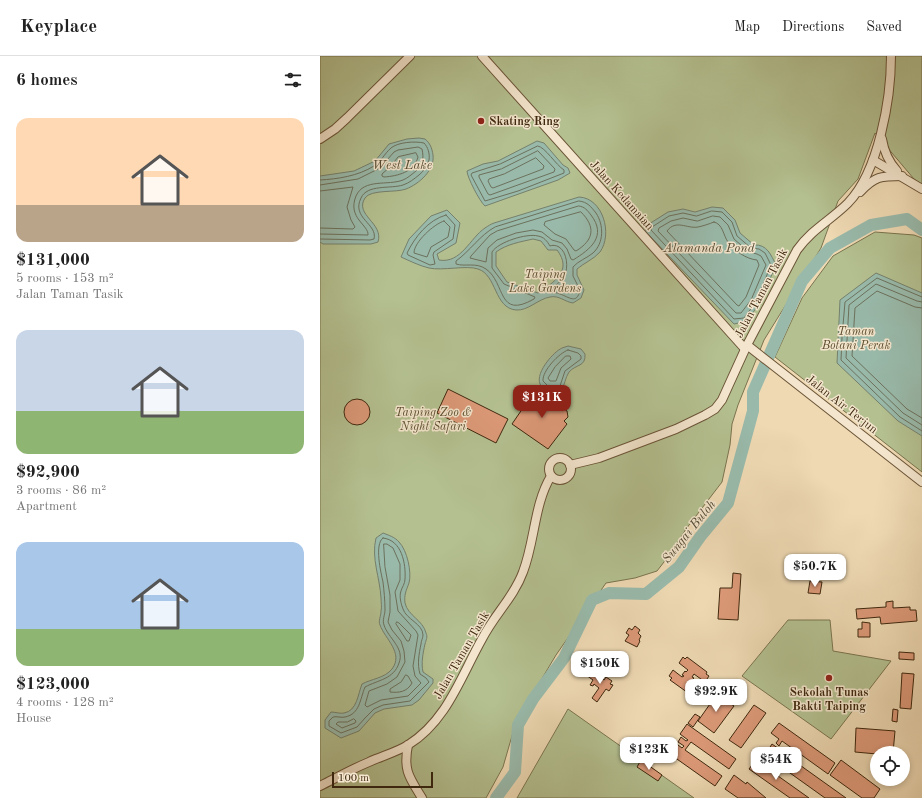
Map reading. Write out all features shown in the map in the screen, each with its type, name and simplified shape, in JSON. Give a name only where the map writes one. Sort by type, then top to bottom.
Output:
[{"type":"street","points":[[320,139],[347,118],[410,56]]},
{"type":"street","name":"Jalan Kedamaian","points":[[482,56],[746,347]]},
{"type":"street","name":"Jalan Taman Tasik","points":[[320,786],[360,766],[408,745],[428,729],[443,711],[457,689],[482,637],[516,588],[529,556],[545,486],[551,476],[549,467],[555,459],[562,458],[570,465],[599,458],[676,429],[715,409],[722,400],[746,347],[797,250],[817,228],[850,201],[873,160],[882,135],[891,71],[891,56]]},
{"type":"street","points":[[882,135],[883,148],[887,157],[902,176]]},
{"type":"street","points":[[873,160],[922,189]]},
{"type":"street","points":[[850,201],[870,182],[887,176],[902,176]]},
{"type":"street","name":"Jalan Air Terjun","points":[[746,347],[756,352],[922,482]]},
{"type":"street","points":[[551,476],[560,480],[567,477],[570,472],[570,465]]},
{"type":"street","points":[[408,745],[406,759],[407,772],[422,798]]},
{"type":"green space","name":"Taiping Lake Gardens","points":[[320,56],[922,56],[922,185],[914,179],[875,133],[858,179],[838,201],[821,248],[764,340],[732,424],[730,445],[722,482],[686,529],[671,553],[657,571],[635,578],[606,583],[556,655],[516,722],[503,767],[486,798],[320,798]]},
{"type":"green space","name":"Taman Botani Perak","points":[[875,232],[914,235],[922,238],[922,472],[775,357],[802,298],[833,256]]},
{"type":"green space","points":[[788,620],[830,620],[833,651],[891,661],[831,739],[742,676]]},
{"type":"green space","points":[[568,709],[694,798],[517,798]]},
{"type":"water","name":"West Lake","points":[[407,139],[425,139],[428,142],[433,155],[433,161],[425,176],[416,184],[406,189],[373,193],[365,198],[363,209],[377,230],[379,235],[378,242],[371,244],[323,244],[320,242],[320,176],[354,171],[375,161],[389,144]]},
{"type":"water","points":[[537,141],[544,143],[563,165],[568,168],[570,173],[558,180],[485,206],[474,189],[467,171],[483,164],[498,161]]},
{"type":"water","points":[[579,197],[594,203],[600,210],[603,218],[606,236],[604,245],[600,252],[577,269],[577,275],[584,290],[581,298],[573,303],[556,297],[550,297],[525,309],[516,310],[503,304],[489,278],[484,272],[478,269],[434,269],[419,265],[401,257],[409,239],[431,216],[447,210],[460,223],[456,243],[437,254],[439,260],[447,260],[459,254],[480,232],[494,223]],"holes":[[[533,239],[541,241],[548,250],[557,250],[561,257],[563,264],[560,275],[550,285],[538,293],[507,282],[496,266],[496,252],[518,242]]]},
{"type":"water","name":"Alamanda Pond","points":[[712,207],[723,208],[735,220],[740,233],[754,245],[765,248],[776,265],[759,304],[747,321],[734,324],[645,231],[649,224],[668,212],[683,209],[695,212]]},
{"type":"water","points":[[876,273],[922,293],[922,436],[898,421],[837,363],[840,300]]},
{"type":"water","points":[[568,346],[581,349],[585,354],[584,361],[569,372],[561,391],[548,390],[542,387],[539,382],[540,375],[547,362],[557,351]]},
{"type":"water","points":[[383,533],[397,540],[402,546],[406,556],[410,578],[405,595],[405,603],[409,611],[422,625],[427,634],[422,658],[422,669],[423,672],[433,679],[433,683],[419,700],[412,705],[384,709],[375,713],[359,731],[341,738],[325,728],[325,720],[331,712],[343,713],[352,709],[362,684],[386,674],[392,669],[395,663],[395,652],[379,622],[381,598],[375,560],[375,546],[376,538]]},
{"type":"building","points":[[448,389],[508,419],[496,443],[437,413]]},
{"type":"building","points":[[536,389],[567,411],[568,417],[564,421],[567,424],[548,449],[512,424]]},
{"type":"building","points":[[357,399],[366,403],[370,412],[366,421],[357,425],[348,421],[344,412],[348,403]]},
{"type":"building","points":[[733,573],[741,574],[738,620],[718,619],[720,588],[732,588]]},
{"type":"building","points":[[810,581],[822,582],[820,594],[808,593]]},
{"type":"building","points":[[893,601],[893,608],[910,607],[910,610],[916,610],[917,621],[881,624],[880,617],[857,619],[856,609],[886,607],[886,602]]},
{"type":"building","points":[[862,622],[870,623],[870,637],[858,637],[858,629],[862,629]]},
{"type":"building","points":[[635,626],[640,630],[638,633],[641,636],[637,647],[625,641],[629,635],[626,633],[629,628],[632,630]]},
{"type":"building","points":[[899,652],[914,653],[914,660],[899,659]]},
{"type":"building","points":[[683,657],[685,659],[687,657],[707,672],[706,674],[709,676],[705,682],[694,674],[692,677],[694,678],[689,682],[699,689],[695,695],[692,693],[691,695],[670,680],[672,678],[669,676],[673,670],[682,677],[684,676],[682,675],[685,671],[686,672],[688,670],[679,663]]},
{"type":"building","points":[[590,670],[604,680],[606,677],[612,681],[610,684],[613,685],[609,691],[606,689],[597,702],[592,698],[599,688],[594,684],[593,686],[590,685],[593,680],[586,675]]},
{"type":"building","points":[[902,673],[914,674],[911,709],[900,708]]},
{"type":"building","points":[[717,694],[734,706],[714,733],[698,721]]},
{"type":"building","points":[[754,705],[766,713],[741,748],[729,740]]},
{"type":"building","points":[[893,709],[898,710],[897,722],[892,721]]},
{"type":"building","points":[[695,714],[700,717],[693,727],[688,723]]},
{"type":"building","points":[[779,723],[835,763],[828,774],[782,741],[779,746],[776,743],[779,739],[771,733]]},
{"type":"building","points":[[687,724],[736,759],[729,769],[691,742],[685,750],[722,776],[715,786],[667,752],[674,742],[682,748],[684,746],[678,742],[681,737],[686,741],[688,740],[680,734]]},
{"type":"building","points":[[856,728],[895,731],[894,746],[870,746],[870,753],[855,752]]},
{"type":"building","points":[[772,744],[789,756],[781,767],[765,755]]},
{"type":"building","points":[[790,758],[846,798],[825,798],[783,768]]},
{"type":"building","points":[[641,760],[662,775],[658,781],[637,767]]},
{"type":"building","points":[[756,760],[761,763],[763,760],[767,762],[764,766],[809,798],[790,798],[749,769]]},
{"type":"building","points":[[841,760],[870,782],[870,786],[876,786],[880,789],[874,798],[862,798],[830,775]]},
{"type":"building","points":[[734,775],[746,784],[747,782],[766,798],[738,798],[725,789]]},
{"type":"waterway","name":"Sungai Buloh","points":[[496,798],[515,772],[518,725],[533,699],[564,658],[592,600],[609,593],[646,594],[679,567],[700,537],[728,503],[753,411],[753,392],[802,281],[830,248],[871,225],[907,219],[922,230]]},
{"type":"place","name":"Skating Ring","points":[[481,121]]},
{"type":"place","name":"Sekolah Tunas Bakti Taiping","points":[[829,678]]},
{"type":"park label","name":"Taiping Zoo & Night Safari","points":[[433,419]]}]
